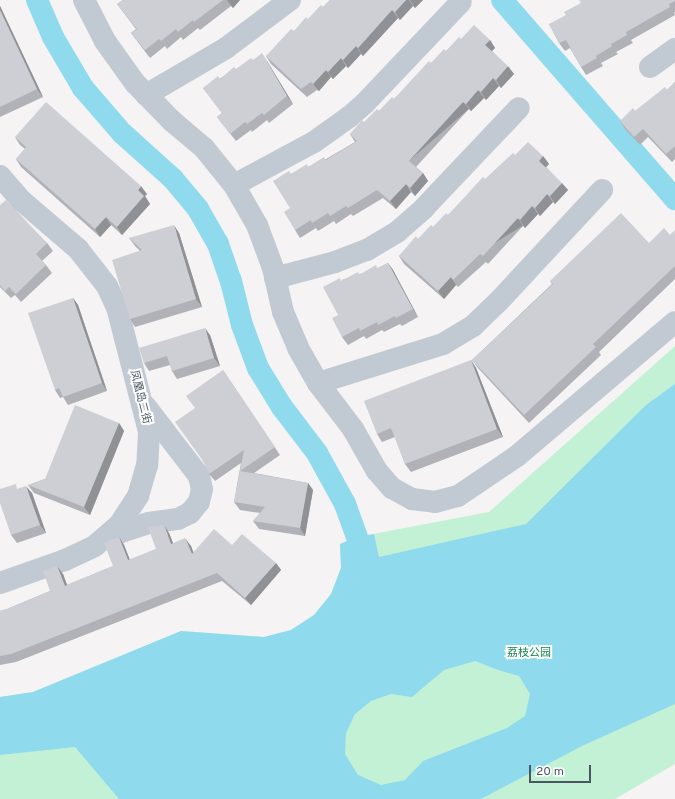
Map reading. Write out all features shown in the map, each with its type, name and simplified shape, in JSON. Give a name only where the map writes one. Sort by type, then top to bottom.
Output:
[{"type":"lane","points":[[84,0],[104,41],[119,62],[146,95],[172,121],[204,148],[234,185],[257,225],[275,278],[283,312],[298,348],[318,383],[353,429],[377,471],[392,488],[412,499],[435,502],[458,496],[517,456],[675,322]]},
{"type":"lane","points":[[146,95],[226,48],[290,0]]},
{"type":"lane","points":[[234,185],[314,142],[349,117],[461,2]]},
{"type":"lane","points":[[650,67],[675,49]]},
{"type":"lane","points":[[275,278],[335,262],[367,250],[397,232],[423,209],[519,108]]},
{"type":"lane","name":"凤凰岛二街","points":[[0,176],[22,201],[78,249],[107,286],[118,307],[149,432],[148,464],[146,471],[138,496],[120,524],[95,546],[66,560],[0,583]]},
{"type":"lane","points":[[318,383],[443,344],[473,326],[498,302],[602,190]]},
{"type":"lane","points":[[95,546],[121,532],[149,523],[178,519],[190,513],[199,502],[202,489],[199,476],[141,400]]},
{"type":"green space","name":"荔枝公园","points":[[675,346],[675,764],[615,799],[0,799],[0,697],[33,692],[181,631],[264,637],[291,630],[314,615],[331,594],[341,568],[340,544],[357,537],[489,512]]},
{"type":"water","name":"荔枝公园","points":[[675,384],[675,704],[582,746],[481,799],[119,799],[75,747],[0,755],[0,697],[33,692],[181,631],[264,637],[291,630],[314,615],[331,594],[341,568],[340,544],[357,537],[374,534],[379,557],[526,524],[646,405]],"holes":[[[475,661],[519,676],[530,694],[525,716],[507,728],[423,761],[405,780],[381,785],[358,775],[345,754],[346,733],[355,714],[371,701],[391,694],[412,697],[444,670]]]},
{"type":"building","points":[[123,0],[223,0],[194,22],[193,20],[178,32],[176,29],[161,41],[159,39],[145,50],[131,33],[137,29],[117,4]]},
{"type":"building","points":[[330,0],[406,0],[395,12],[392,10],[358,48],[356,46],[343,60],[341,58],[328,72],[326,70],[313,84],[311,82],[301,89],[266,56],[291,29],[294,31],[306,17],[308,19],[321,5],[323,7]]},
{"type":"building","points":[[579,0],[675,1],[669,4],[670,7],[626,32],[627,35],[611,44],[612,46],[596,56],[597,58],[581,67],[566,40],[559,43],[549,24],[566,15],[564,12],[581,3]]},
{"type":"building","points":[[0,10],[37,89],[0,107]]},
{"type":"building","points":[[474,25],[490,40],[485,45],[508,66],[496,80],[493,78],[481,92],[478,90],[466,104],[463,102],[409,161],[423,173],[410,188],[406,184],[390,201],[377,190],[348,208],[346,206],[330,216],[328,213],[312,223],[311,220],[295,230],[284,212],[290,208],[273,181],[289,171],[291,174],[307,164],[308,167],[324,157],[326,160],[357,141],[350,134],[362,120],[364,122],[377,109],[379,111],[392,97],[394,99],[429,61],[431,63],[444,49],[446,51],[459,37],[461,39]]},
{"type":"building","points":[[262,53],[287,96],[264,115],[262,113],[247,124],[245,122],[230,134],[217,117],[222,113],[203,88],[218,76],[220,79],[234,67],[236,69],[251,58],[253,60]]},
{"type":"building","points":[[675,82],[675,146],[666,154],[643,129],[634,137],[620,121],[633,108],[635,111],[665,87],[667,90]]},
{"type":"building","points":[[46,102],[141,186],[138,190],[144,196],[117,227],[106,217],[95,229],[16,159],[26,147],[15,137]]},
{"type":"building","points":[[528,142],[543,156],[539,161],[562,183],[550,196],[547,194],[535,208],[532,206],[520,220],[518,218],[483,256],[480,254],[453,280],[451,277],[438,291],[399,256],[416,236],[418,239],[431,225],[433,227],[446,213],[448,215],[483,177],[485,179],[513,153],[515,155]]},
{"type":"building","points":[[6,200],[47,243],[36,254],[46,265],[16,294],[9,287],[5,291],[0,285],[0,205]]},
{"type":"building","points":[[621,213],[649,243],[664,228],[670,235],[675,230],[675,266],[593,344],[596,347],[524,415],[472,360],[553,284],[550,281]]},
{"type":"building","points":[[174,225],[196,299],[130,319],[112,260],[142,250],[129,238]]},
{"type":"building","points":[[388,263],[413,309],[378,325],[377,322],[360,331],[359,328],[342,337],[332,318],[338,315],[323,287],[340,278],[341,281],[358,272],[359,275],[376,265],[377,268]]},
{"type":"building","points":[[73,298],[102,383],[63,397],[59,388],[55,390],[28,313]]},
{"type":"building","points":[[205,328],[214,358],[172,371],[167,356],[144,363],[139,348]]},
{"type":"building","points":[[471,360],[497,429],[405,464],[391,428],[377,434],[364,401]]},
{"type":"building","points":[[223,370],[275,447],[240,471],[308,483],[300,528],[253,521],[265,507],[234,502],[244,450],[209,474],[203,461],[175,422],[195,408],[186,396]]},
{"type":"building","points":[[75,405],[119,423],[84,507],[28,485],[45,479]]},
{"type":"building","points":[[16,484],[17,489],[26,486],[40,525],[11,535],[0,503],[0,489]]},
{"type":"building","points":[[164,525],[171,544],[185,538],[192,554],[214,529],[232,545],[242,534],[276,563],[245,598],[217,573],[11,654],[0,656],[0,611],[50,591],[43,571],[57,566],[65,586],[113,566],[104,543],[119,537],[128,560],[156,549],[148,527]]},
{"type":"waterway","points":[[37,0],[53,37],[83,88],[122,133],[173,179],[198,209],[218,244],[231,281],[242,325],[258,368],[282,407],[317,453],[345,504],[357,537]]},
{"type":"waterway","points":[[502,0],[675,199]]}]
